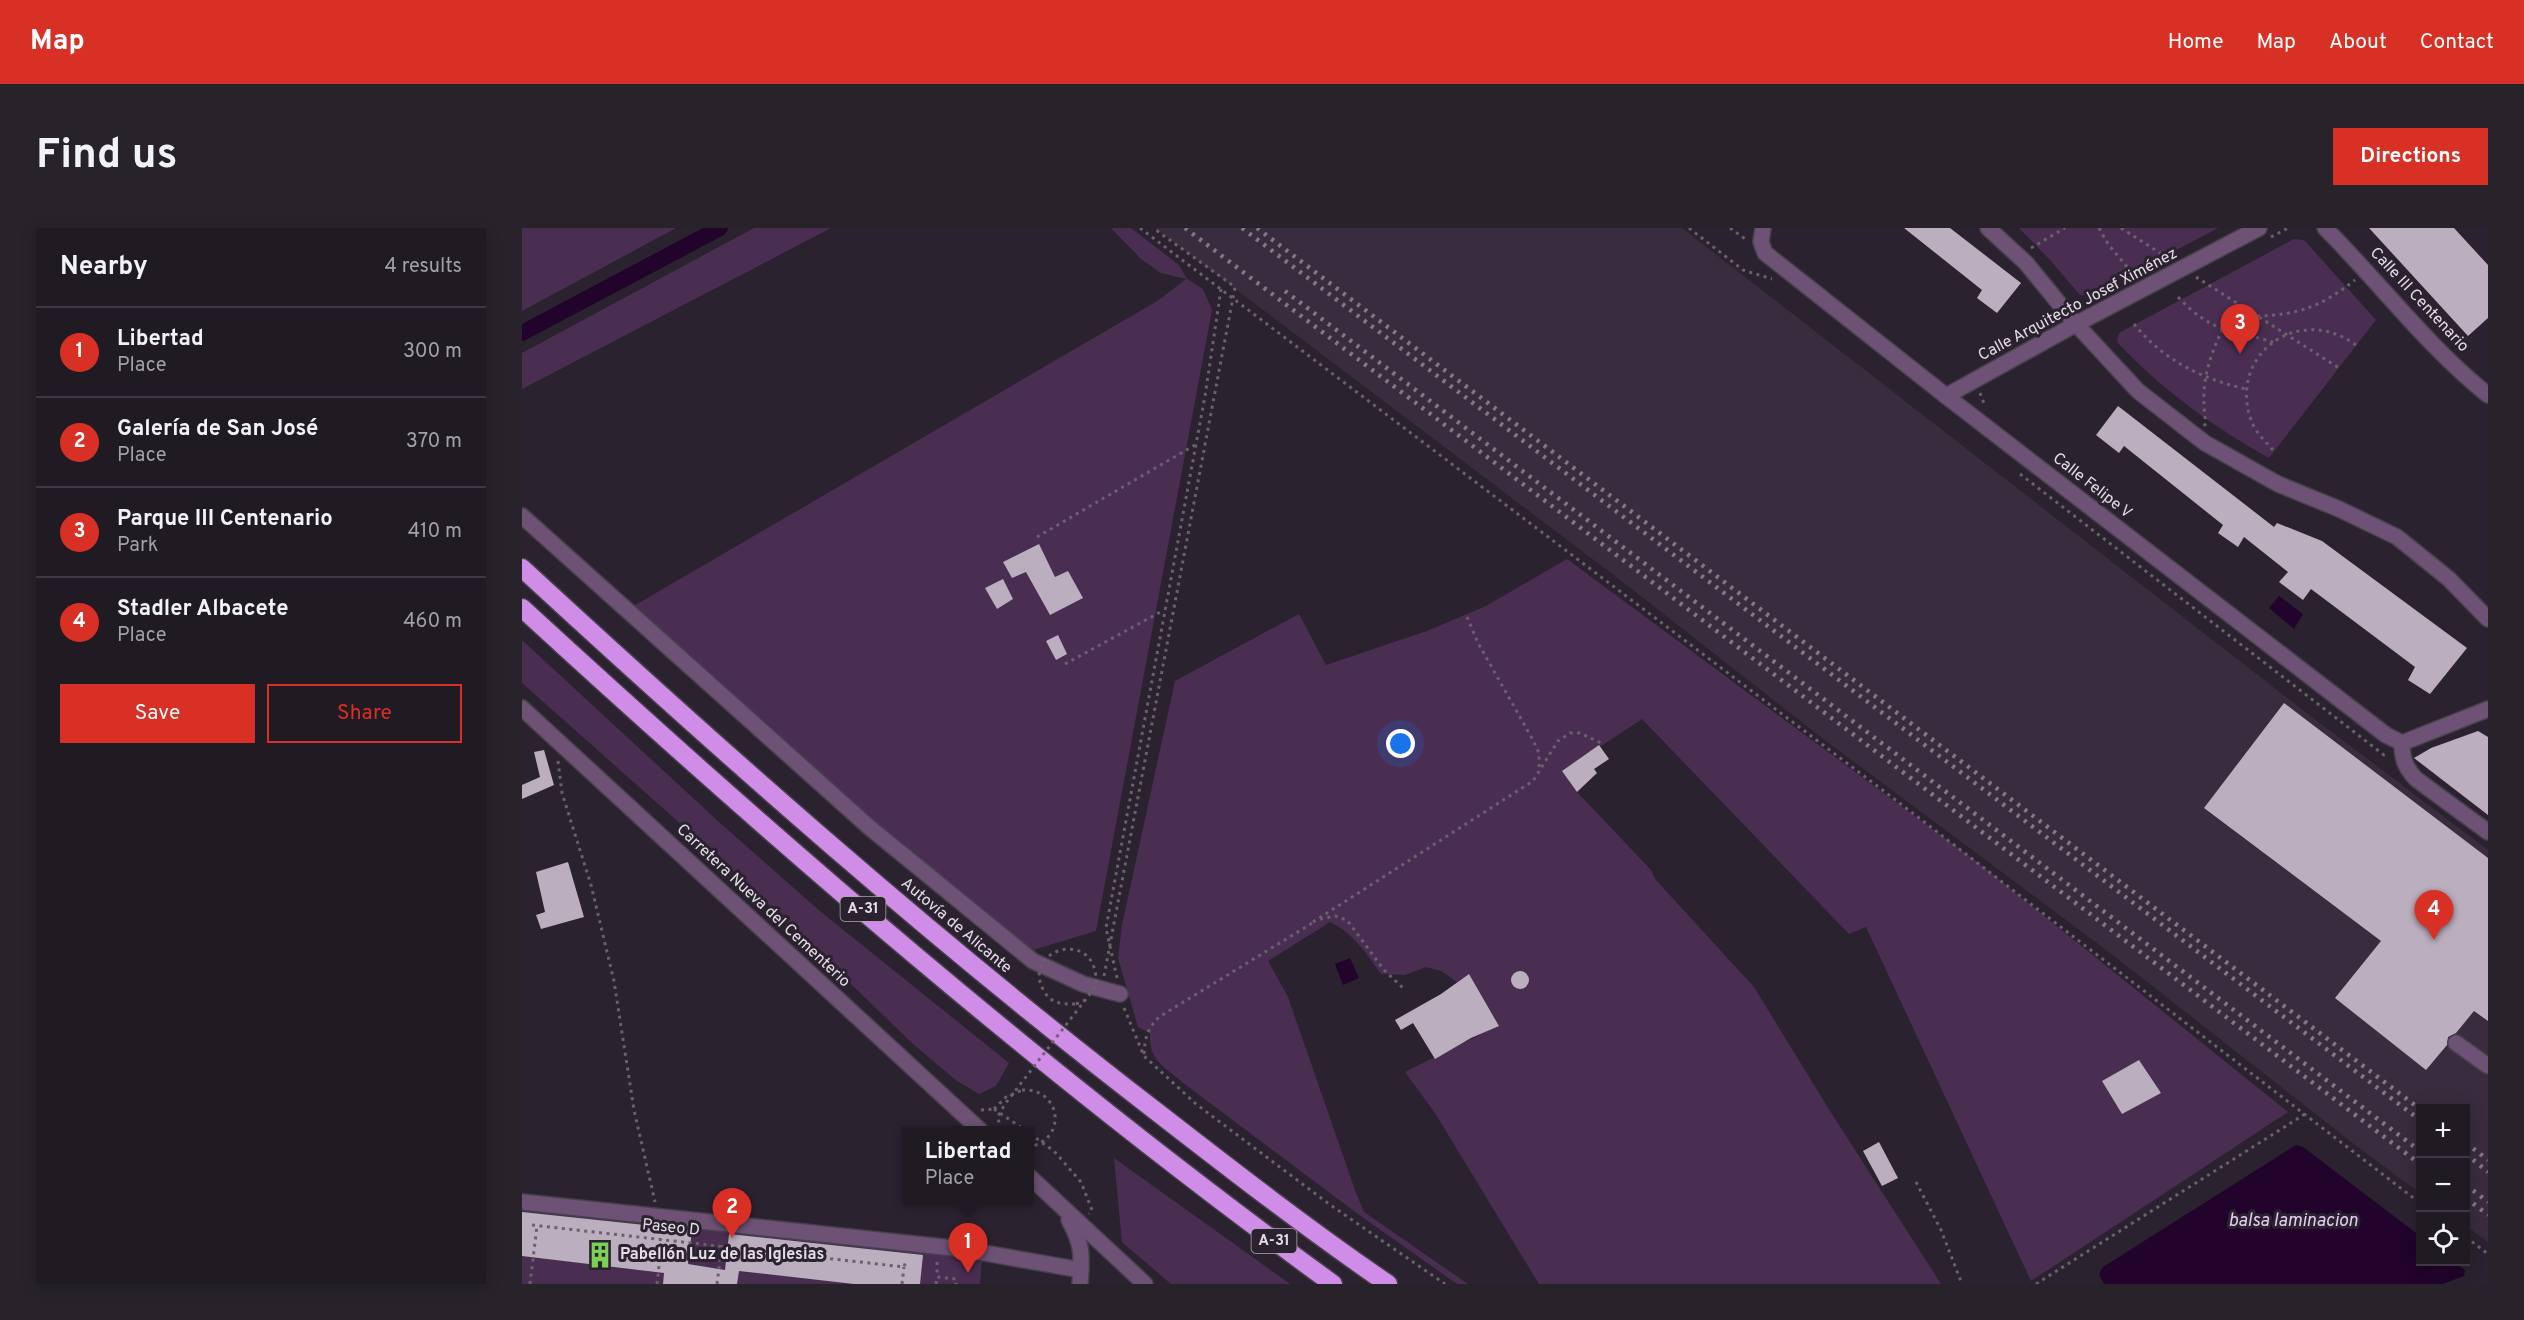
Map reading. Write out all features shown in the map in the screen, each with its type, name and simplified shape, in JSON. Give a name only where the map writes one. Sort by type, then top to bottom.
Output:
[{"type":"highway","name":"Autovía de Alicante","points":[[522,568],[816,833],[1039,1022],[1307,1228],[1388,1284]]},
{"type":"highway","name":"A-31","points":[[522,608],[783,841],[899,940],[1214,1198],[1333,1284]]},
{"type":"street","name":"Calle Felipe V","points":[[1763,228],[1761,242],[1765,253],[2279,653],[2386,735],[2402,743]]},
{"type":"street","points":[[1988,228],[2026,262],[2076,324],[2138,391],[2196,436],[2278,484],[2339,509],[2397,537],[2449,579],[2488,619]]},
{"type":"street","name":"Calle III Centenario","points":[[2325,228],[2397,308],[2439,351],[2488,395]]},
{"type":"street","name":"Calle Arquitecto Josef Ximénez","points":[[1946,396],[2076,324],[2188,276],[2261,235]]},
{"type":"street","points":[[522,516],[869,827],[1033,961],[1083,984],[1120,993]]},
{"type":"street","name":"Carretera Nueva del Cementerio","points":[[522,708],[975,1126]]},
{"type":"street","points":[[2488,709],[2402,743],[2402,756],[2406,768],[2416,779],[2488,832]]},
{"type":"street","points":[[2456,1043],[2488,1066]]},
{"type":"street","points":[[1034,1182],[1145,1284]]},
{"type":"street","points":[[522,1202],[962,1249],[1081,1277],[1083,1254],[1079,1238],[1066,1211]]},
{"type":"path","points":[[1140,228],[1893,798],[2416,1199]]},
{"type":"path","points":[[1111,947],[1235,288],[1153,228]]},
{"type":"path","points":[[2031,248],[2066,228]]},
{"type":"path","points":[[2099,228],[2108,244],[2133,274]]},
{"type":"path","points":[[2121,228],[2166,256],[2188,276],[2257,316],[2338,368]]},
{"type":"path","points":[[2261,235],[2288,228]]},
{"type":"path","points":[[2257,316],[2288,315],[2314,307],[2336,296],[2366,271]]},
{"type":"path","points":[[2188,276],[2206,272]]},
{"type":"path","points":[[1221,289],[1195,445],[1106,928],[1120,993],[1131,1027],[1144,1056],[1196,1104],[1329,1204],[1445,1284]]},
{"type":"path","points":[[2178,297],[2189,309],[2222,330],[2273,342]]},
{"type":"path","points":[[2134,324],[2145,338],[2173,361],[2204,377],[2246,389]]},
{"type":"path","points":[[2196,436],[2206,423],[2204,377],[2211,352],[2222,330]]},
{"type":"path","points":[[2273,450],[2251,422],[2246,389],[2252,367],[2261,354],[2273,342],[2298,330],[2329,330],[2343,335],[2356,345]]},
{"type":"path","points":[[1979,421],[1985,408],[1980,392]]},
{"type":"path","points":[[1037,537],[1195,445]]},
{"type":"path","points":[[1065,664],[1164,610]]},
{"type":"path","points":[[1467,617],[1478,644],[1539,753],[1540,768],[1533,781]]},
{"type":"path","points":[[1144,1056],[1145,1036],[1150,1026],[1159,1017],[1313,922],[1533,781],[1558,741],[1570,733],[1580,733],[1603,744]]},
{"type":"path","points":[[552,736],[562,793],[591,885],[614,981],[634,1110],[645,1165],[661,1216]]},
{"type":"path","points":[[1313,922],[1335,916],[1347,920],[1384,970],[1404,989]]},
{"type":"path","points":[[999,1126],[998,1116],[1005,1104],[1096,986],[1097,972],[1091,959],[1081,950],[1069,948],[1056,951],[1045,958],[1041,965],[1040,985],[1054,1002],[1076,1004]]},
{"type":"path","points":[[1018,1126],[994,1109],[1006,1097],[1022,1090],[1031,1090],[1043,1094],[1051,1102],[1055,1126],[1046,1140],[1034,1145]]},
{"type":"path","points":[[2036,1284],[2305,1114]]},
{"type":"path","points":[[1034,1137],[1054,1151],[1081,1182],[1092,1210],[1081,1226]]},
{"type":"path","points":[[1916,1182],[1941,1230],[1962,1284]]},
{"type":"path","name":"Paseo D","points":[[532,1225],[904,1267]]},
{"type":"path","points":[[530,1284],[537,1226]]},
{"type":"path","points":[[657,1284],[662,1239]]},
{"type":"path","points":[[2470,1240],[2488,1254]]},
{"type":"path","points":[[717,1284],[722,1245]]},
{"type":"path","points":[[902,1284],[906,1261]]},
{"type":"path","points":[[930,1261],[939,1263],[936,1284]]},
{"type":"path","points":[[938,1277],[956,1279],[956,1284]]},
{"type":"shaded area","points":[[522,228],[676,228],[522,311]]},
{"type":"shaded area","points":[[754,228],[831,228],[522,389],[522,353]]},
{"type":"shaded area","points":[[1111,228],[1131,228],[1179,265],[1187,279],[1203,289],[1212,310],[1096,931],[1013,956],[522,527],[522,507],[632,607],[1159,300],[1186,279],[1161,273],[1141,259]]},
{"type":"shaded area","points":[[1155,228],[1682,228],[2304,711],[2488,850],[2488,1242],[2470,1229],[2470,1104],[2416,1104],[2416,1190],[2109,952],[1822,738],[1619,579]]},
{"type":"shaded area","points":[[2019,228],[2218,228],[2089,296],[2080,295]]},
{"type":"shaded area","points":[[2294,239],[2304,240],[2376,320],[2269,458],[2188,406],[2152,376],[2117,342],[2119,333]]},
{"type":"shaded area","points":[[1567,559],[1977,862],[2288,1112],[2031,1281],[1866,927],[1849,934],[1642,719],[1563,771],[1577,792],[1651,870],[1655,879],[1754,987],[1941,1284],[1539,1284],[1435,1113],[1405,1072],[1499,1025],[1469,974],[1457,982],[1441,971],[1426,967],[1405,975],[1381,974],[1352,938],[1330,922],[1268,961],[1288,997],[1356,1193],[1364,1212],[1468,1284],[1457,1284],[1358,1214],[1182,1082],[1158,1062],[1152,1050],[1150,1033],[1138,1027],[1118,958],[1122,925],[1175,681],[1299,614],[1326,665],[1427,631],[1486,606]]},
{"type":"shaded area","points":[[522,640],[719,822],[821,912],[1009,1063],[996,1086],[979,1094],[957,1081],[912,1043],[737,874],[522,683]]},
{"type":"shaded area","points":[[1114,1158],[1290,1284],[1171,1284],[1122,1242]]},
{"type":"shaded area","points":[[522,1209],[982,1258],[980,1284],[522,1284]]},
{"type":"water","points":[[2279,596],[2303,614],[2294,629],[2269,608]]},
{"type":"water","points":[[1350,958],[1359,978],[1343,985],[1335,964]]},
{"type":"water","name":"balsa laminacion","points":[[2296,1145],[2303,1147],[2416,1233],[2416,1266],[2460,1266],[2465,1270],[2464,1276],[2443,1284],[2104,1284],[2099,1274],[2103,1267]]},
{"type":"building","points":[[1904,228],[1950,228],[2021,283],[1997,313],[1977,298],[1982,290]]},
{"type":"building","points":[[2369,228],[2454,228],[2488,265],[2488,318],[2468,336]]},
{"type":"building","points":[[2118,406],[2274,527],[2277,523],[2322,541],[2467,648],[2430,694],[2408,680],[2415,667],[2311,589],[2303,600],[2279,582],[2288,572],[2244,537],[2238,547],[2218,533],[2223,525],[2124,446],[2119,453],[2096,435]]},
{"type":"building","points":[[1039,544],[1055,577],[1068,571],[1083,598],[1050,615],[1026,572],[1012,578],[1003,562]]},
{"type":"building","points":[[1003,579],[1013,599],[997,609],[985,588]]},
{"type":"building","points":[[1058,635],[1067,654],[1056,660],[1046,641]]},
{"type":"building","points":[[2284,703],[2488,858],[2488,1021],[2474,1011],[2456,1033],[2448,1037],[2447,1045],[2426,1070],[2335,998],[2381,941],[2204,808]]},
{"type":"building","points":[[2478,731],[2488,737],[2488,815],[2414,758],[2431,748]]},
{"type":"building","points":[[1599,745],[1609,759],[1594,769],[1597,773],[1577,792],[1562,771]]},
{"type":"building","points":[[544,750],[554,785],[522,799],[522,785],[540,777],[534,752]]},
{"type":"building","points":[[568,862],[584,917],[541,929],[536,915],[545,912],[536,872]]},
{"type":"building","points":[[1520,971],[1528,976],[1529,980],[1524,988],[1520,989],[1512,984],[1511,980],[1516,972]]},
{"type":"building","points":[[1469,974],[1499,1026],[1471,1038],[1435,1059],[1413,1023],[1401,1030],[1395,1020],[1441,994]]},
{"type":"building","points":[[2139,1060],[2161,1093],[2122,1114],[2102,1081]]},
{"type":"building","points":[[1879,1142],[1898,1178],[1882,1186],[1863,1151]]},
{"type":"building","points":[[522,1212],[692,1230],[688,1264],[725,1270],[729,1234],[923,1255],[920,1284],[854,1284],[739,1271],[737,1284],[663,1284],[664,1273],[522,1256]]},
{"type":"waterway","points":[[522,333],[720,228]]},
{"type":"railway","points":[[1185,228],[2416,1161]]},
{"type":"railway","points":[[1242,228],[2416,1117]]},
{"type":"railway","points":[[1257,228],[2416,1106]]},
{"type":"railway","points":[[1285,291],[2416,1148]]},
{"type":"railway","points":[[2470,1146],[2488,1160]]},
{"type":"railway","points":[[2470,1157],[2488,1172]]},
{"type":"railway","points":[[2470,1188],[2488,1202]]},
{"type":"railway","points":[[2470,1201],[2488,1215]]},
{"type":"place","name":"Parque III Centenario","points":[[2240,354]]},
{"type":"place","name":"Stadler Albacete","points":[[2434,940]]},
{"type":"place","name":"Galería de San José","points":[[732,1238]]},
{"type":"place","name":"Pabellón Luz de las Iglesias","points":[[600,1255]]},
{"type":"place","name":"Libertad","points":[[968,1273]]}]
